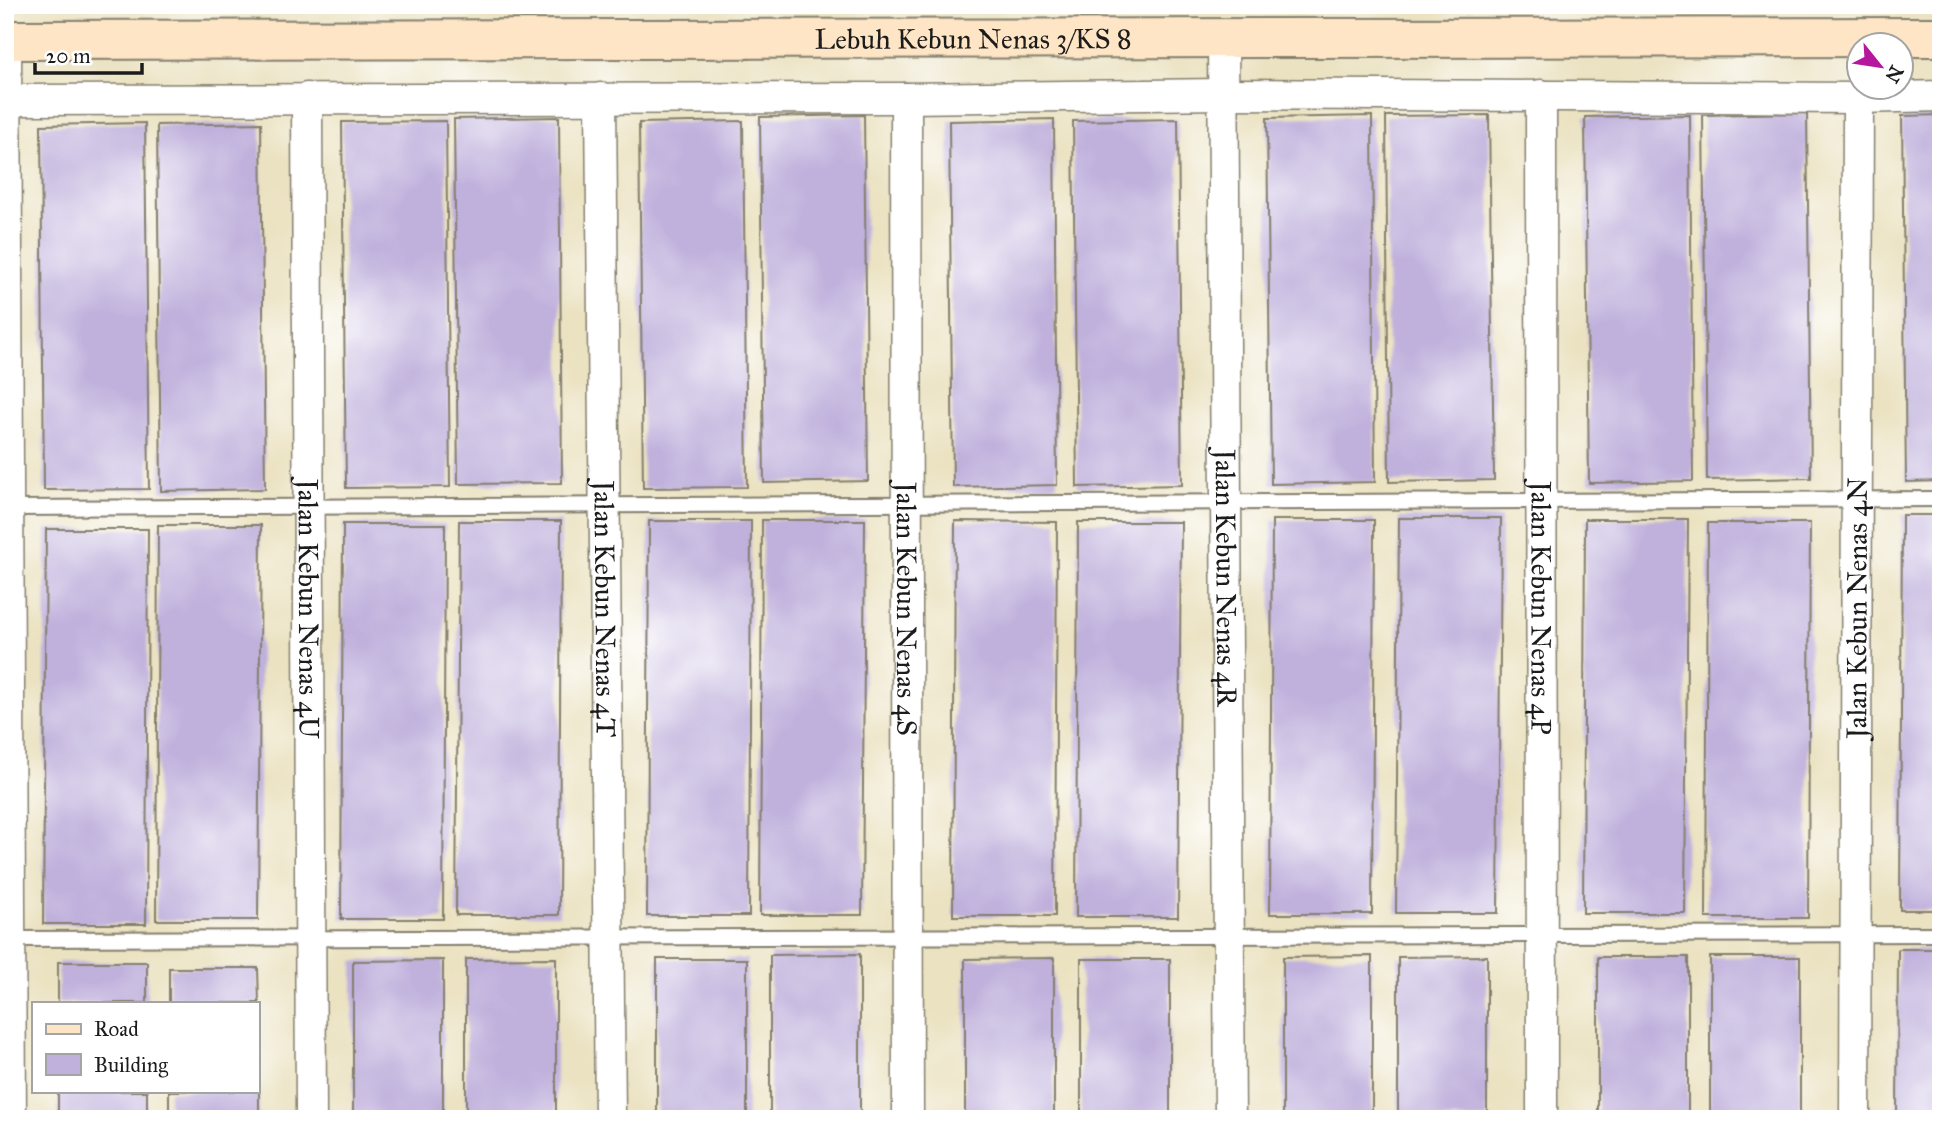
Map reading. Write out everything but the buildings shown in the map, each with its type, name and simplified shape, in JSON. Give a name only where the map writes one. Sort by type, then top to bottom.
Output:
[{"type":"street","name":"Jalan Kebun Nenas 4R","points":[[1223,37],[1230,1119]]},
{"type":"street","name":"Lebuh Kebun Nenas 3/KS 8","points":[[6,40],[1941,37]]},
{"type":"street","points":[[6,40],[10,1119]]},
{"type":"street","points":[[6,100],[906,98],[1223,94],[1844,97]]},
{"type":"street","name":"Jalan Kebun Nenas 4P","points":[[1541,95],[1542,1119]]},
{"type":"street","points":[[1914,96],[1941,96]]},
{"type":"street","name":"Jalan Kebun Nenas 4U","points":[[307,98],[311,1119]]},
{"type":"street","name":"Jalan Kebun Nenas 4T","points":[[601,98],[610,1119]]},
{"type":"street","name":"Jalan Kebun Nenas 4S","points":[[906,98],[908,1119]]},
{"type":"street","name":"Jalan Kebun Nenas 4N","points":[[1855,1119],[1858,102]]},
{"type":"lane","points":[[9,508],[1941,499]]},
{"type":"lane","points":[[11,939],[1941,934]]}]
